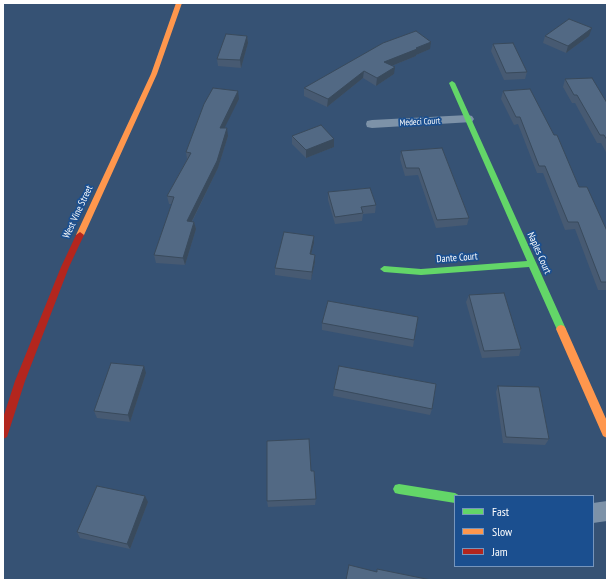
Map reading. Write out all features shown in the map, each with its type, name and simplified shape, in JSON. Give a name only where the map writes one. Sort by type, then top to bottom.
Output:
[{"type":"main road","name":"West Vine Street","points":[[3,434],[20,381],[65,267],[154,74],[179,3]]},
{"type":"main road","name":"Naples Court","points":[[452,83],[607,433]]},
{"type":"main road","name":"Dante Court","points":[[384,269],[421,272],[532,264]]},
{"type":"main road","points":[[399,489],[454,498]]},
{"type":"street","name":"Medeci Court","points":[[372,124],[468,119]]},
{"type":"street","points":[[594,513],[607,512]]},
{"type":"building","points":[[569,19],[592,28],[568,46],[545,36]]},
{"type":"building","points":[[416,31],[431,42],[384,62],[395,67],[377,78],[364,71],[328,99],[304,88],[383,43]]},
{"type":"building","points":[[226,34],[247,36],[240,60],[217,59]]},
{"type":"building","points":[[513,43],[527,72],[506,73],[493,44]]},
{"type":"building","points":[[592,78],[607,103],[607,140],[604,135],[600,135],[577,95],[574,95],[565,79]]},
{"type":"building","points":[[213,88],[238,91],[220,128],[227,128],[217,161],[187,221],[194,222],[183,258],[154,255],[174,197],[167,196],[191,153],[186,152],[204,104]]},
{"type":"building","points":[[530,89],[554,135],[557,135],[579,187],[587,187],[607,231],[607,282],[601,282],[578,222],[568,222],[545,166],[539,166],[520,117],[516,117],[503,91]]},
{"type":"building","points":[[321,125],[334,139],[306,150],[292,136]]},
{"type":"building","points":[[442,148],[469,218],[437,220],[419,168],[406,168],[401,151]]},
{"type":"building","points":[[370,188],[376,205],[361,207],[363,213],[335,217],[328,192]]},
{"type":"building","points":[[284,232],[314,236],[310,254],[315,255],[312,272],[275,268]]},
{"type":"building","points":[[504,293],[521,349],[484,351],[469,295]]},
{"type":"building","points":[[328,301],[418,317],[414,340],[322,323]]},
{"type":"building","points":[[111,363],[144,366],[128,415],[94,411]]},
{"type":"building","points":[[339,366],[436,384],[432,409],[334,389]]},
{"type":"building","points":[[498,386],[539,387],[549,439],[506,437]]},
{"type":"building","points":[[309,439],[311,471],[314,471],[316,499],[267,501],[267,441]]},
{"type":"building","points":[[97,486],[145,496],[127,544],[77,532]]},
{"type":"building","points":[[349,565],[377,572],[377,569],[431,580],[346,580]]},
{"type":"traffic: fast","points":[[452,83],[561,329]]},
{"type":"traffic: fast","points":[[384,269],[421,272],[532,264]]},
{"type":"traffic: fast","points":[[399,489],[454,498]]},
{"type":"traffic: slow","points":[[80,235],[154,74],[179,3]]},
{"type":"traffic: slow","points":[[561,329],[607,433]]},
{"type":"traffic: jam","points":[[3,434],[20,381],[65,267],[80,235]]}]
